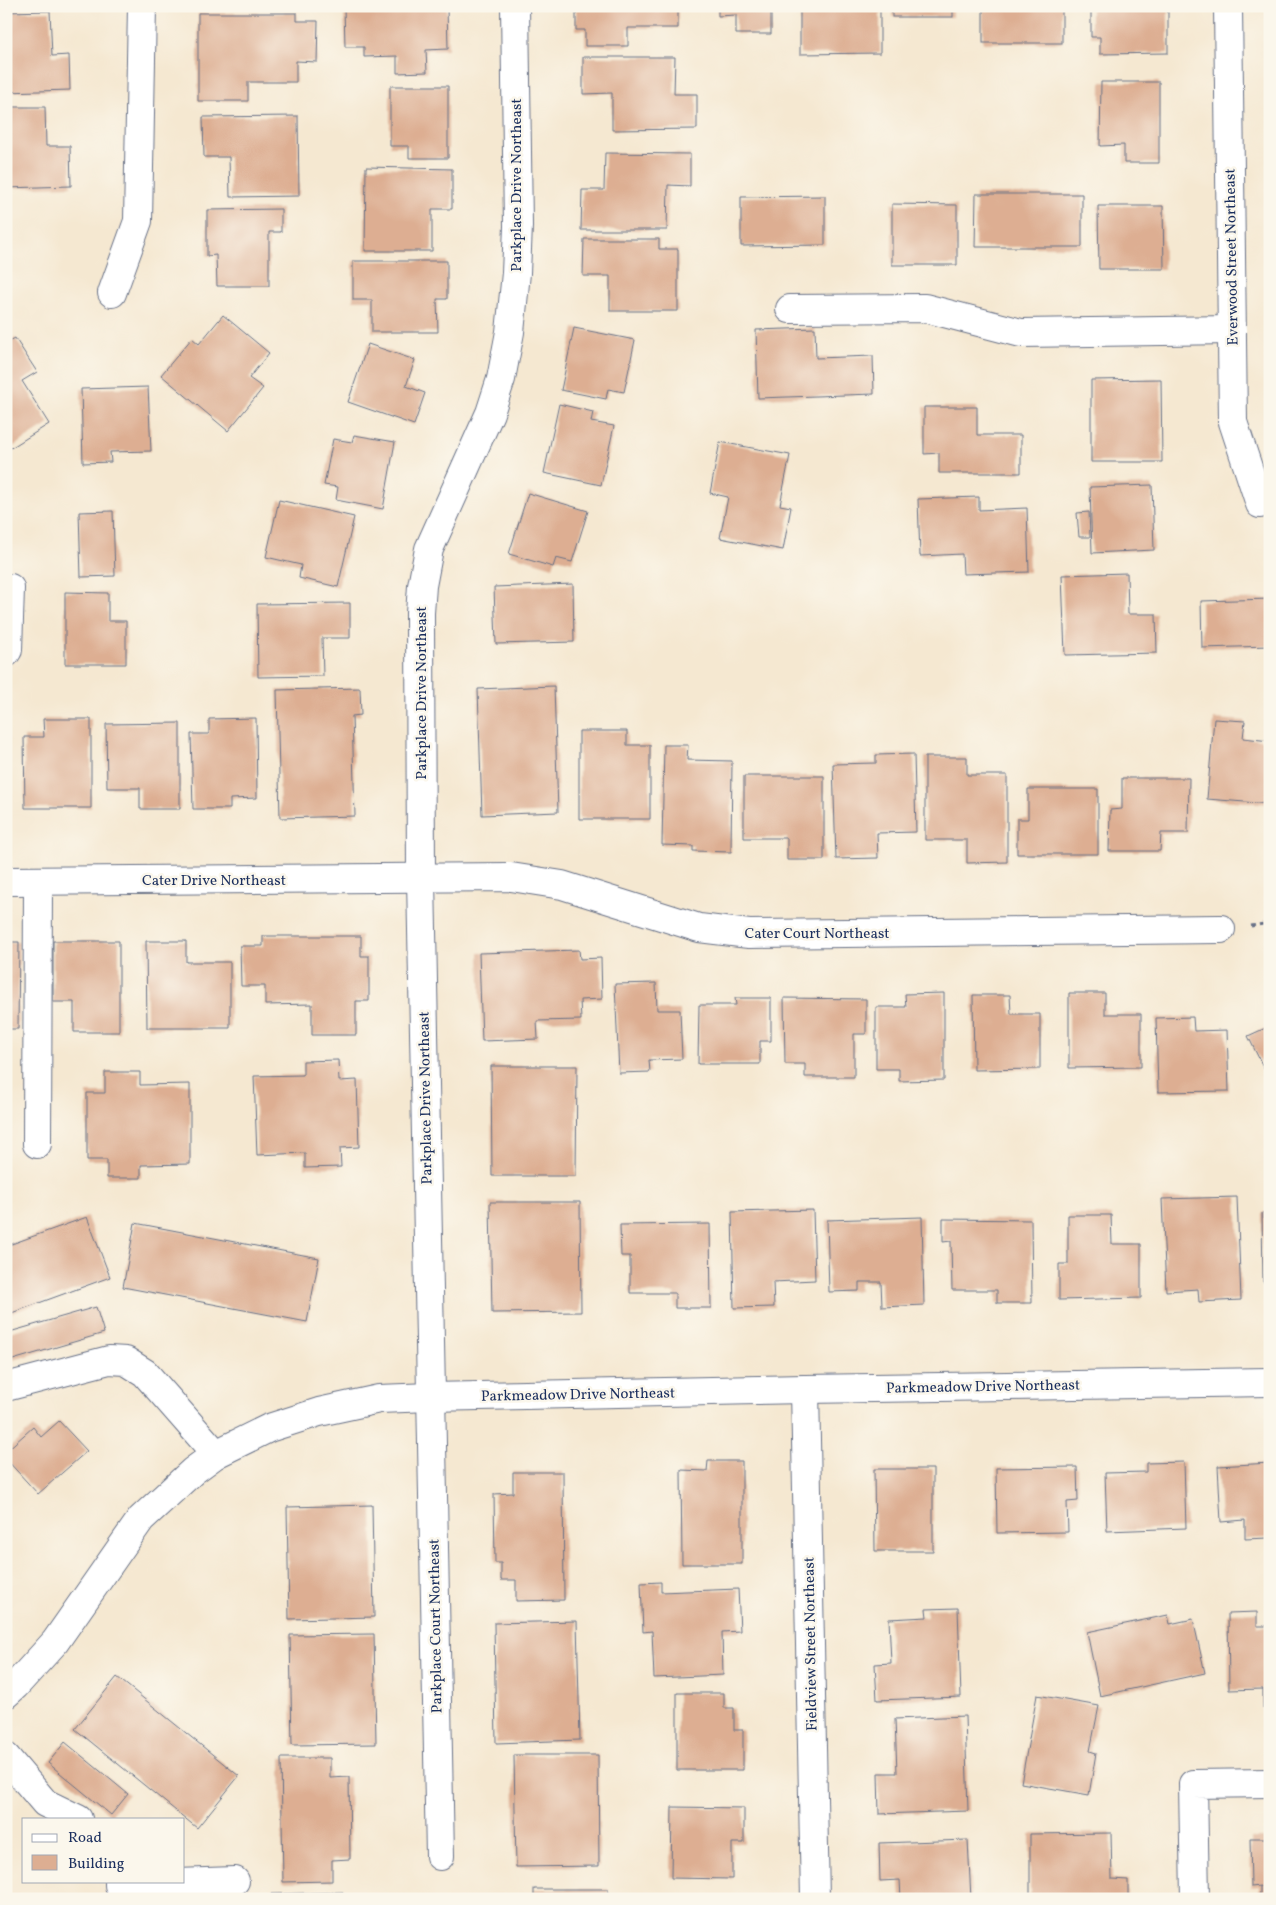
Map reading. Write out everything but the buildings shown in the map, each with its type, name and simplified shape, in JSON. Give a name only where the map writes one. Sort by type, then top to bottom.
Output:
[{"type":"street","points":[[112,293],[138,221],[142,6]]},
{"type":"street","name":"Parkplace Drive Northeast","points":[[430,1397],[421,878],[420,613],[422,586],[429,549],[490,413],[501,379],[510,332],[516,273],[518,226],[515,6]]},
{"type":"street","name":"Everwood Street Northeast","points":[[1228,6],[1232,422],[1260,504]]},
{"type":"street","points":[[790,309],[925,308],[1021,333],[1232,330]]},
{"type":"street","points":[[6,653],[8,650],[10,588]]},
{"type":"street","name":"Cater Court Northeast","points":[[421,878],[511,877],[562,885],[699,928],[749,934],[1221,929]]},
{"type":"street","name":"Cater Drive Northeast","points":[[6,881],[421,878]]},
{"type":"street","points":[[37,1144],[38,881]]},
{"type":"street","points":[[6,1387],[109,1360],[126,1361],[145,1373],[216,1454]]},
{"type":"street","name":"Parkmeadow Drive Northeast","points":[[6,1694],[55,1642],[141,1519],[193,1471],[216,1454],[269,1428],[319,1412],[379,1399],[430,1397],[1270,1382]]},
{"type":"street","name":"Fieldview Street Northeast","points":[[805,1389],[815,1899]]},
{"type":"street","name":"Parkplace Court Northeast","points":[[430,1397],[440,1856]]},
{"type":"street","points":[[6,1757],[45,1803],[76,1818]]},
{"type":"street","points":[[1195,1899],[1193,1784],[1270,1783]]},
{"type":"street","points":[[119,1882],[119,1885],[235,1881]]}]
